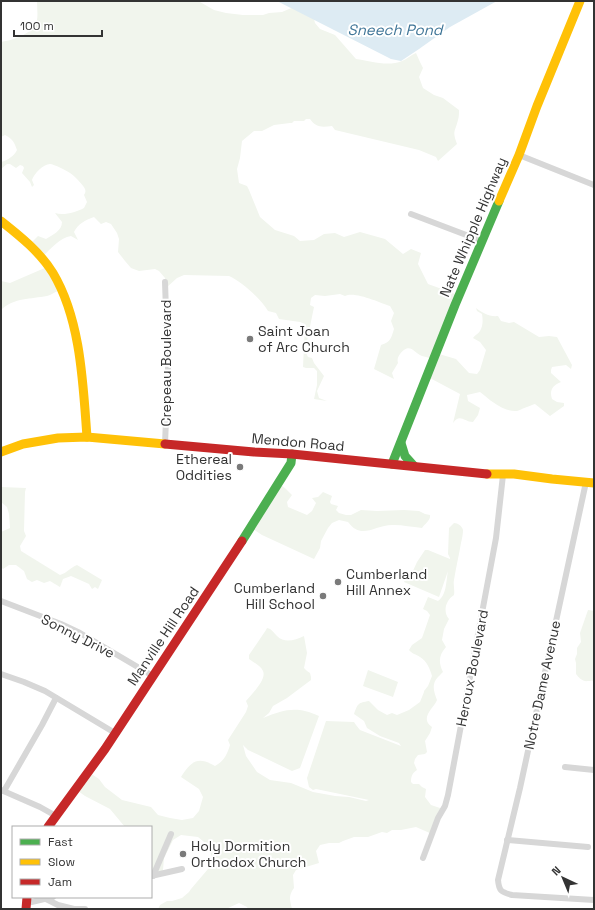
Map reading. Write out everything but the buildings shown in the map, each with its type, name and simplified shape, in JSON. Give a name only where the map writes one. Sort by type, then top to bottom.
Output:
[{"type":"main road","name":"Nate Whipple Highway","points":[[392,464],[482,241],[520,155],[537,106],[580,1]]},
{"type":"main road","points":[[1,221],[29,244],[43,261],[52,272],[66,300],[74,330],[80,364],[87,437]]},
{"type":"main road","name":"Mendon Road","points":[[1,452],[24,444],[58,438],[87,437],[292,454],[590,482]]},
{"type":"main road","points":[[400,443],[405,456],[414,466]]},
{"type":"main road","name":"Manville Hill Road","points":[[49,826],[94,765],[276,488],[291,463],[292,454]]},
{"type":"street","points":[[520,155],[594,185]]},
{"type":"street","points":[[411,214],[482,241]]},
{"type":"street","name":"Crepeau Boulevard","points":[[165,282],[168,369],[165,444]]},
{"type":"street","name":"Heroux Boulevard","points":[[423,858],[438,818],[445,806],[448,795],[496,538],[503,475]]},
{"type":"street","name":"Notre Dame Avenue","points":[[590,482],[498,880],[499,888],[502,892],[594,900]]},
{"type":"street","name":"Sonny Drive","points":[[1,601],[62,624],[153,676]]},
{"type":"street","points":[[1,674],[45,691],[115,733]]},
{"type":"street","points":[[56,698],[42,725],[3,791],[40,807],[56,816]]},
{"type":"street","points":[[565,767],[594,770]]},
{"type":"street","points":[[152,876],[171,834]]},
{"type":"street","points":[[507,840],[588,847]]},
{"type":"street","points":[[152,876],[182,869]]},
{"type":"street","points":[[27,903],[50,898]]},
{"type":"street","points":[[46,899],[58,905],[74,909],[85,909]]},
{"type":"shaded area","points":[[37,1],[187,1],[200,2],[214,10],[226,13],[243,15],[263,15],[282,12],[296,6],[313,15],[315,23],[320,29],[335,35],[356,59],[391,64],[402,61],[416,53],[423,68],[419,77],[423,88],[434,95],[443,98],[459,110],[459,118],[454,134],[457,144],[438,161],[436,157],[419,150],[335,130],[332,126],[320,126],[315,124],[310,119],[306,119],[304,121],[294,121],[292,123],[274,125],[262,131],[254,131],[242,141],[237,169],[239,183],[247,186],[260,217],[275,230],[294,236],[300,241],[314,240],[324,234],[335,233],[344,237],[360,232],[385,239],[403,254],[411,249],[421,253],[418,264],[428,284],[461,296],[439,354],[456,359],[469,373],[477,374],[480,370],[486,350],[480,342],[473,338],[482,327],[482,314],[477,311],[476,308],[489,315],[498,316],[501,321],[509,323],[514,322],[539,337],[557,337],[572,365],[571,369],[566,365],[552,367],[551,370],[551,373],[561,382],[552,388],[552,399],[557,402],[564,403],[564,406],[550,416],[535,404],[517,411],[512,411],[502,408],[480,392],[467,395],[468,401],[480,408],[478,415],[473,422],[460,418],[453,423],[460,394],[428,377],[435,360],[422,356],[409,348],[403,350],[399,356],[398,363],[392,373],[394,379],[374,369],[381,345],[389,341],[394,329],[391,321],[394,313],[390,306],[361,296],[345,296],[340,294],[325,296],[315,295],[311,298],[310,305],[314,307],[305,351],[308,357],[312,358],[324,376],[317,391],[319,398],[327,401],[314,399],[317,385],[317,371],[314,368],[303,367],[305,324],[279,319],[276,313],[268,311],[251,291],[240,282],[229,276],[184,275],[177,278],[166,288],[165,278],[159,271],[155,269],[139,271],[131,268],[118,252],[119,239],[111,224],[106,222],[101,224],[94,217],[82,223],[76,229],[74,232],[78,240],[71,236],[67,237],[55,245],[41,258],[29,245],[38,236],[46,239],[59,230],[62,222],[55,213],[66,214],[77,211],[84,208],[87,202],[84,195],[85,189],[81,183],[72,174],[54,165],[47,164],[39,170],[32,180],[34,185],[32,187],[30,182],[22,173],[24,168],[23,166],[20,165],[16,168],[10,164],[7,164],[1,169],[1,162],[10,158],[17,150],[12,139],[5,135],[1,137],[1,42],[22,36],[32,29],[37,20]]},
{"type":"shaded area","points":[[47,267],[58,291],[47,296],[17,301],[1,309],[1,281],[10,283]]},
{"type":"shaded area","points":[[281,485],[292,495],[287,502],[288,507],[307,515],[312,511],[316,503],[312,498],[318,497],[323,492],[332,496],[330,502],[331,504],[338,506],[336,510],[339,513],[346,515],[351,515],[361,510],[404,510],[419,511],[430,515],[430,517],[422,528],[387,525],[364,531],[353,528],[348,522],[339,520],[332,523],[328,528],[314,559],[262,535],[253,529]]},
{"type":"shaded area","points":[[1,487],[26,488],[24,531],[26,536],[20,546],[21,551],[60,575],[77,565],[102,580],[98,589],[95,587],[92,589],[89,584],[71,576],[63,579],[60,587],[50,581],[44,583],[37,580],[32,582],[27,579],[24,571],[16,565],[9,565],[3,569],[1,567],[1,532],[10,528],[7,507],[1,502]]},
{"type":"shaded area","points":[[454,523],[461,526],[463,532],[454,580],[454,595],[447,603],[446,607],[446,613],[449,619],[444,629],[442,640],[446,647],[440,659],[440,665],[443,672],[434,682],[434,691],[437,700],[427,717],[428,724],[432,727],[425,741],[427,752],[425,754],[418,755],[415,759],[414,763],[417,770],[413,774],[411,780],[413,784],[419,784],[426,789],[425,797],[431,805],[443,809],[432,834],[416,827],[392,830],[387,833],[382,832],[368,837],[354,837],[339,843],[320,845],[316,851],[319,863],[296,870],[293,875],[294,888],[290,898],[292,909],[248,909],[239,903],[226,909],[158,909],[160,905],[167,901],[182,898],[189,892],[208,869],[212,859],[209,846],[198,837],[181,835],[173,840],[164,858],[164,873],[152,878],[152,826],[124,826],[110,809],[78,791],[90,773],[99,779],[105,787],[122,800],[151,807],[158,815],[182,820],[193,818],[199,811],[203,797],[199,789],[181,777],[188,767],[195,762],[204,761],[215,766],[223,760],[226,755],[230,745],[228,740],[246,712],[248,706],[246,701],[258,687],[263,678],[264,674],[262,669],[249,659],[249,655],[267,628],[283,640],[287,641],[304,636],[307,653],[304,668],[310,673],[311,680],[287,698],[273,706],[269,713],[263,718],[278,712],[291,710],[304,711],[319,716],[300,768],[292,771],[248,750],[243,745],[246,756],[257,772],[270,780],[291,783],[313,792],[366,801],[369,800],[316,789],[313,790],[309,787],[307,778],[326,721],[354,722],[360,730],[401,746],[399,743],[380,736],[367,728],[364,721],[354,714],[359,704],[363,702],[369,701],[378,710],[387,715],[392,713],[397,715],[409,710],[420,702],[432,676],[425,661],[409,650],[412,645],[422,638],[430,615],[423,609],[428,597],[438,601],[441,598],[445,591],[448,571],[439,597],[404,582],[409,572],[412,573],[425,550],[450,559],[448,554],[449,528]]},
{"type":"shaded area","points":[[588,610],[594,611],[594,681],[583,680],[576,674],[575,659],[577,648],[581,642],[580,633]]},
{"type":"shaded area","points":[[368,670],[398,682],[393,697],[363,686]]},
{"type":"water","name":"Sneech Pond","points":[[277,1],[497,1],[450,27],[401,61],[391,59]]},
{"type":"traffic: fast","points":[[392,464],[455,305],[499,201]]},
{"type":"traffic: fast","points":[[401,443],[405,456],[414,466]]},
{"type":"traffic: fast","points":[[242,541],[291,463],[292,454]]},
{"type":"traffic: slow","points":[[499,201],[519,155],[537,106],[580,1]]},
{"type":"traffic: slow","points":[[1,221],[36,251],[48,265],[62,291],[70,311],[82,374],[87,437]]},
{"type":"traffic: slow","points":[[1,452],[23,444],[58,438],[87,437],[165,444]]},
{"type":"traffic: slow","points":[[487,474],[514,474],[594,483]]},
{"type":"traffic: jam","points":[[165,444],[292,454],[487,474]]},
{"type":"traffic: jam","points":[[49,826],[105,749],[242,541]]},
{"type":"traffic: jam","points":[[26,909],[27,898]]},
{"type":"place","name":"Saint Joan of Arc Church","points":[[250,339]]},
{"type":"place","name":"Ethereal Oddities","points":[[240,467]]},
{"type":"place","name":"Cumberland Hill Annex","points":[[338,582]]},
{"type":"place","name":"Cumberland Hill School","points":[[323,596]]},
{"type":"place","name":"Holy Dormition Orthodox Church","points":[[183,854]]}]
